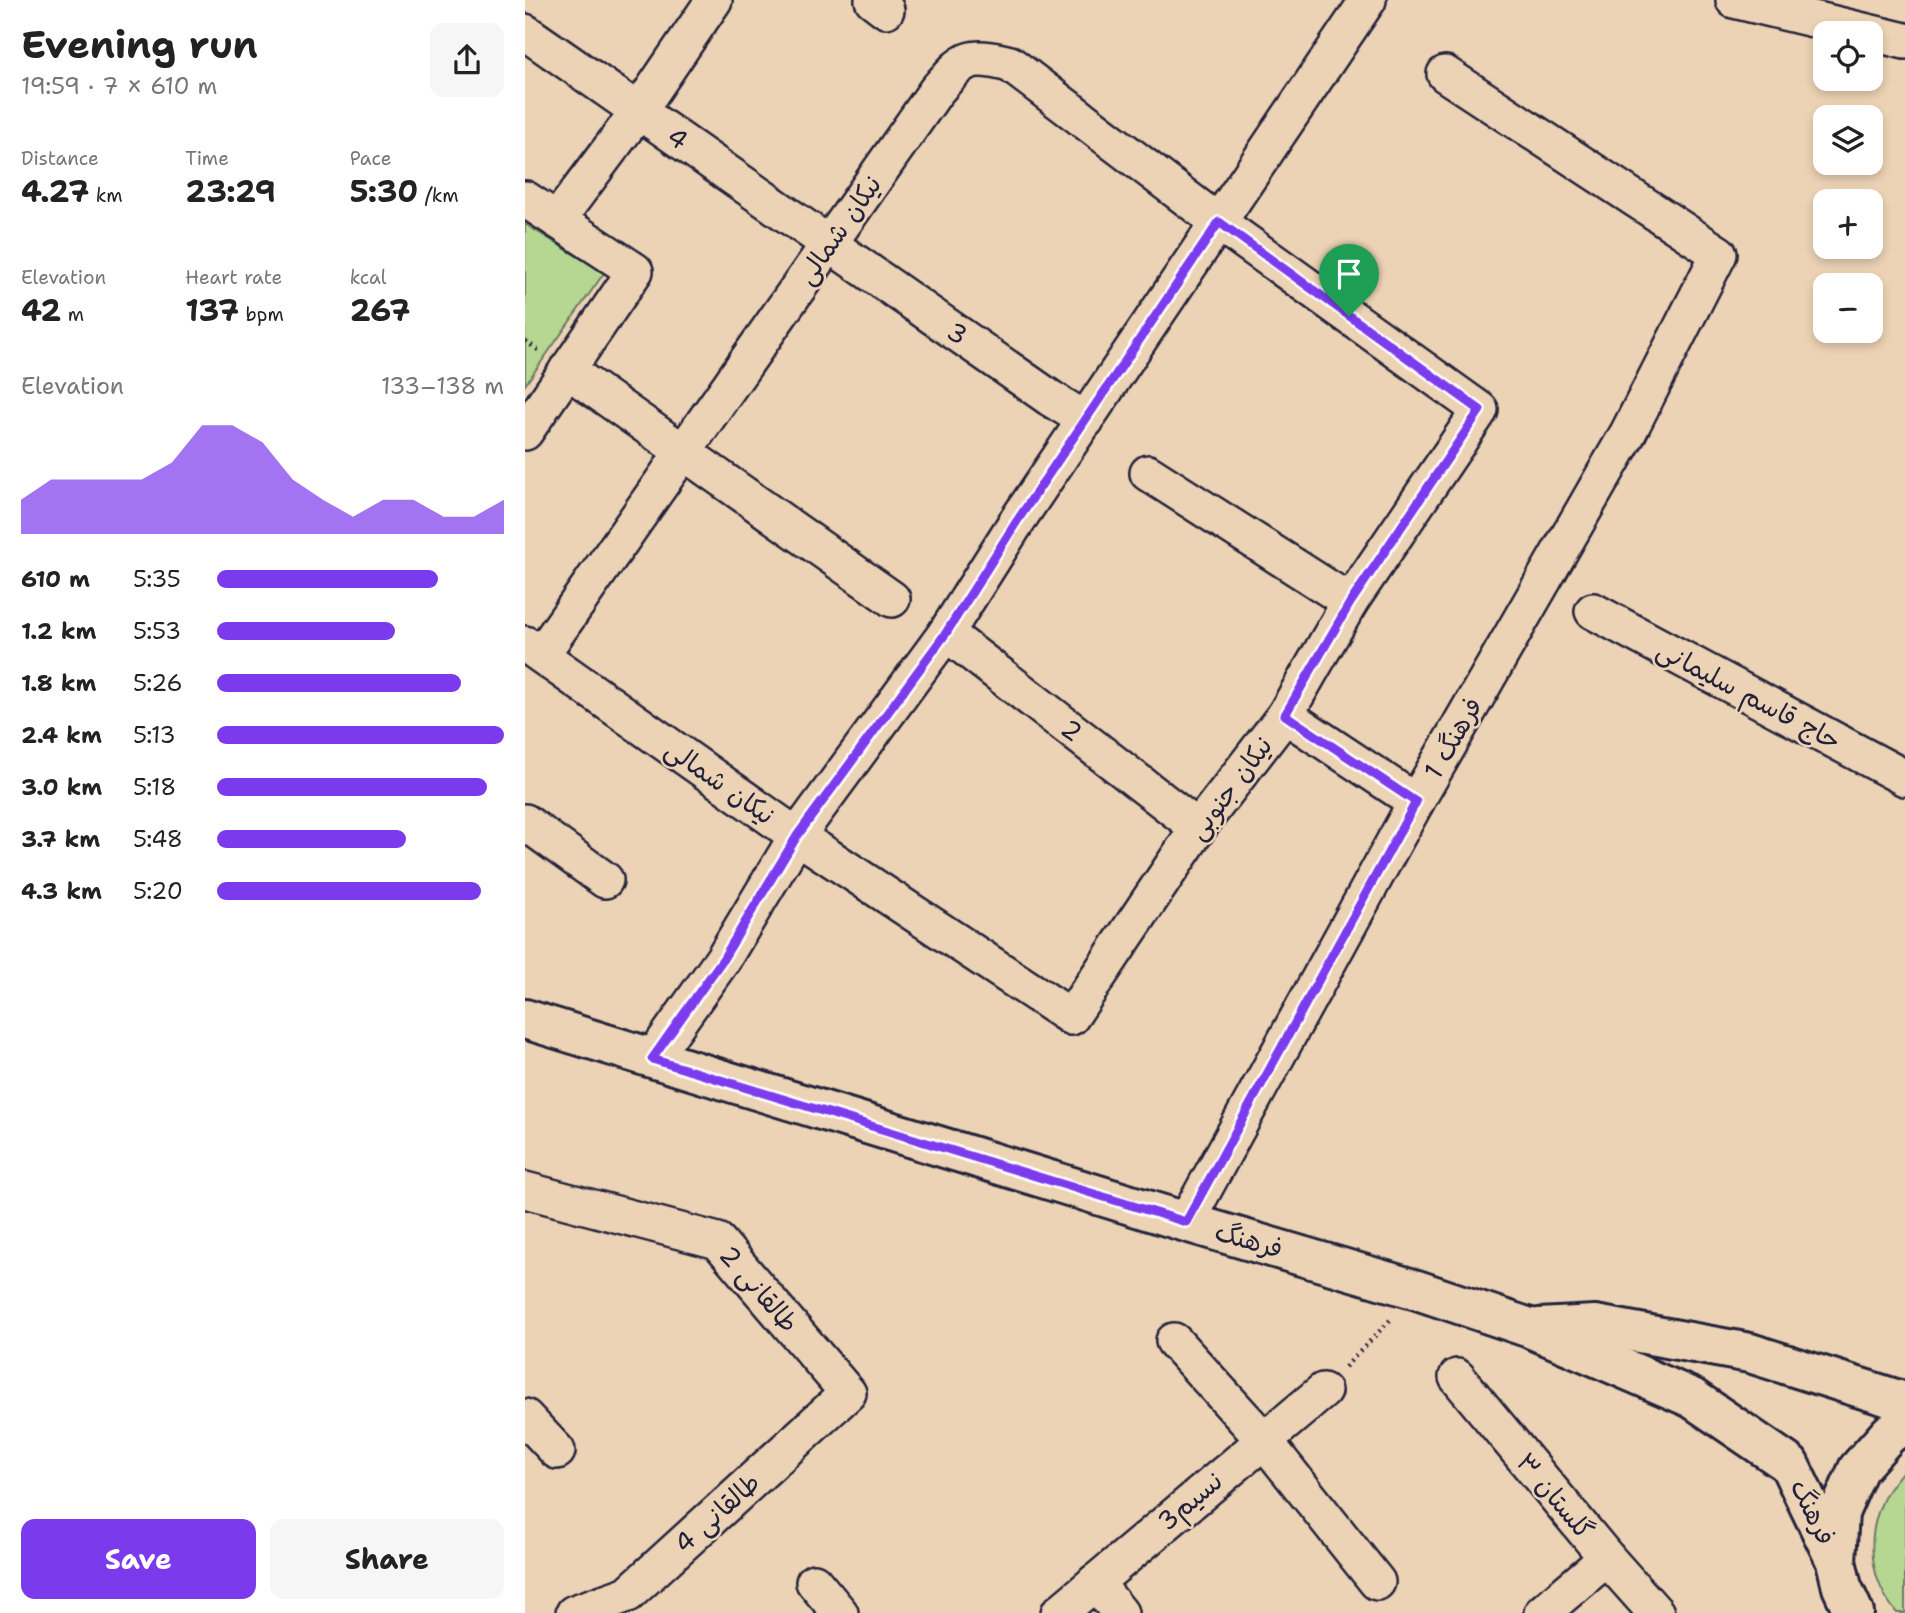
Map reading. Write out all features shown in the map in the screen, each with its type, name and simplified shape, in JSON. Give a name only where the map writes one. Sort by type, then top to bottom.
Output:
[{"type":"street","points":[[558,220],[638,111],[713,0]]},
{"type":"street","points":[[652,1059],[723,959],[797,836],[946,633],[1017,521],[1368,0]]},
{"type":"street","points":[[1734,0],[1905,41]]},
{"type":"street","name":"4","points":[[525,32],[829,244]]},
{"type":"street","name":"نیکان شمالی","points":[[797,836],[533,650],[683,452],[936,91],[961,63],[984,57],[1010,64],[1219,222]]},
{"type":"street","name":"فرهنگ 1","points":[[1186,1222],[1416,802],[1628,433],[1719,254],[1445,74]]},
{"type":"street","points":[[525,199],[635,271],[525,432]]},
{"type":"street","name":"نیکان جنوبی","points":[[797,836],[1071,1017],[1198,828],[1285,715],[1350,603],[1480,410],[1219,222]]},
{"type":"street","name":"3","points":[[829,244],[1050,398],[1086,420]]},
{"type":"street","points":[[567,370],[892,599]]},
{"type":"street","points":[[1148,473],[1350,603]]},
{"type":"street","name":"حاج قاسم سلیمانی","points":[[1593,611],[1905,779]]},
{"type":"street","name":"2","points":[[946,633],[1198,828]]},
{"type":"street","points":[[1285,715],[1416,802]]},
{"type":"street","points":[[525,822],[605,880]]},
{"type":"street","name":"فرهنگ","points":[[525,1020],[1417,1290],[1529,1328],[1692,1398],[1789,1464],[1841,1593]]},
{"type":"street","name":"طالقانی 2","points":[[525,1190],[718,1241],[848,1393]]},
{"type":"street","name":"فرهنگ","points":[[1529,1328],[1595,1325],[1750,1353],[1905,1402]]},
{"type":"street","points":[[1174,1341],[1263,1439],[1377,1582]]},
{"type":"street","name":"گلستان ۳","points":[[1457,1377],[1656,1613]]},
{"type":"street","name":"نسیم3","points":[[1059,1613],[1323,1391]]},
{"type":"street","name":"طالقانی 4","points":[[574,1613],[628,1594],[848,1393]]},
{"type":"street","points":[[525,1417],[557,1451]]},
{"type":"street","points":[[1841,1593],[1839,1513],[1858,1469],[1890,1433],[1905,1426]]},
{"type":"street","points":[[1542,1613],[1607,1558]]},
{"type":"street","points":[[814,1582],[840,1613]]},
{"type":"street","points":[[1095,1583],[1120,1613]]},
{"type":"path","points":[[1323,1391],[1417,1290]]},
{"type":"green space","points":[[525,224],[604,273],[525,385]]},
{"type":"green space","points":[[1905,1468],[1905,1613],[1897,1613],[1881,1587],[1872,1544],[1877,1514],[1883,1500]]},
{"type":"route","points":[[1219,222],[1349,316],[1480,410],[1350,603],[1285,715],[1416,802],[1186,1222],[652,1059],[723,959],[797,836],[946,633],[1017,521],[1219,222]]}]
